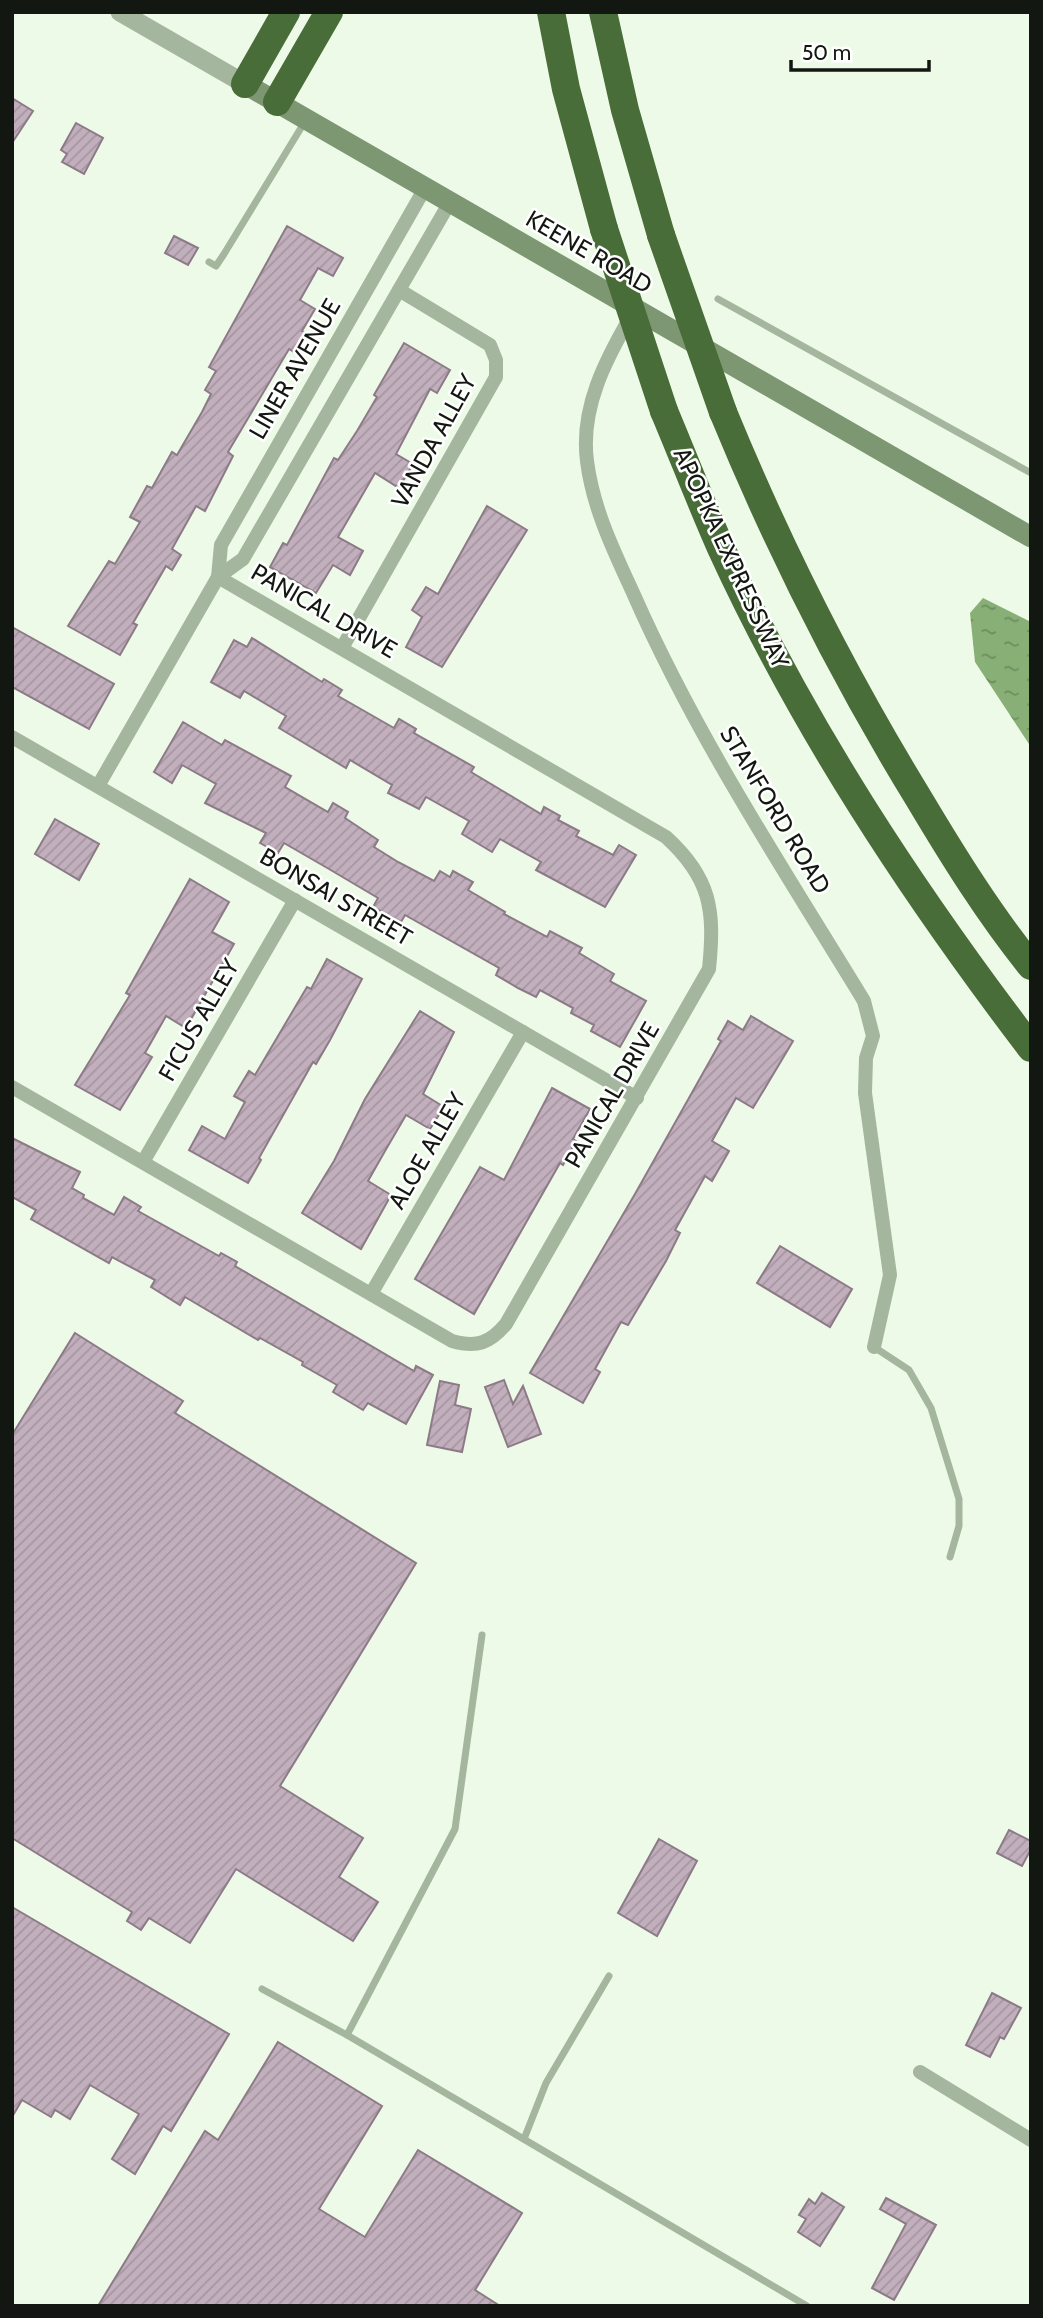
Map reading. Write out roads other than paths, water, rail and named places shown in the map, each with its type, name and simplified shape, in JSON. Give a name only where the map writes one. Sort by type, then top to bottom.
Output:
[{"type":"highway","points":[[245,84],[286,12]]},
{"type":"highway","points":[[277,102],[329,12]]},
{"type":"highway","name":"APOPKA EXPRESSWAY","points":[[551,12],[566,89],[604,229],[664,411],[722,548],[833,760],[957,951],[1031,1048]]},
{"type":"highway","name":"APOPKA EXPRESSWAY","points":[[603,12],[625,110],[661,235],[723,412],[756,494],[864,710],[945,842],[1031,966]]},
{"type":"main road","name":"KEENE ROAD","points":[[245,84],[1031,537]]},
{"type":"street","name":"KEENE ROAD","points":[[120,12],[245,84]]},
{"type":"street","name":"LINER AVENUE","points":[[218,577],[221,545],[425,188]]},
{"type":"street","name":"LINER AVENUE","points":[[98,786],[218,577],[243,559],[450,202]]},
{"type":"street","name":"VANDA ALLEY","points":[[342,648],[496,377],[496,360],[489,345],[399,290]]},
{"type":"street","name":"STANFORD ROAD","points":[[635,309],[600,372],[589,415],[586,459],[599,516],[667,671],[731,785],[864,1001],[873,1036],[866,1058],[865,1093],[890,1275],[874,1347]]},
{"type":"street","name":"PANICAL DRIVE","points":[[12,1087],[453,1341],[479,1345],[494,1338],[506,1324],[709,968],[712,910],[703,882],[686,855],[648,824],[218,577]]},
{"type":"street","name":"BONSAI STREET","points":[[12,737],[637,1098]]},
{"type":"street","name":"FICUS ALLEY","points":[[143,1162],[296,900]]},
{"type":"street","name":"ALOE ALLEY","points":[[371,1294],[523,1032]]},
{"type":"street","points":[[920,2073],[1031,2140]]},
{"type":"lane","points":[[209,262],[216,266],[306,119]]},
{"type":"lane","points":[[718,299],[1031,473]]},
{"type":"lane","points":[[874,1347],[909,1370],[935,1418],[959,1499],[959,1526],[950,1557]]},
{"type":"lane","points":[[347,2035],[455,1829],[482,1636]]},
{"type":"lane","points":[[524,2139],[546,2083],[609,1976]]},
{"type":"lane","points":[[262,1989],[347,2035],[807,2306]]},
{"type":"water","points":[[983,598],[1031,622],[1031,747],[975,662],[970,613]]}]
